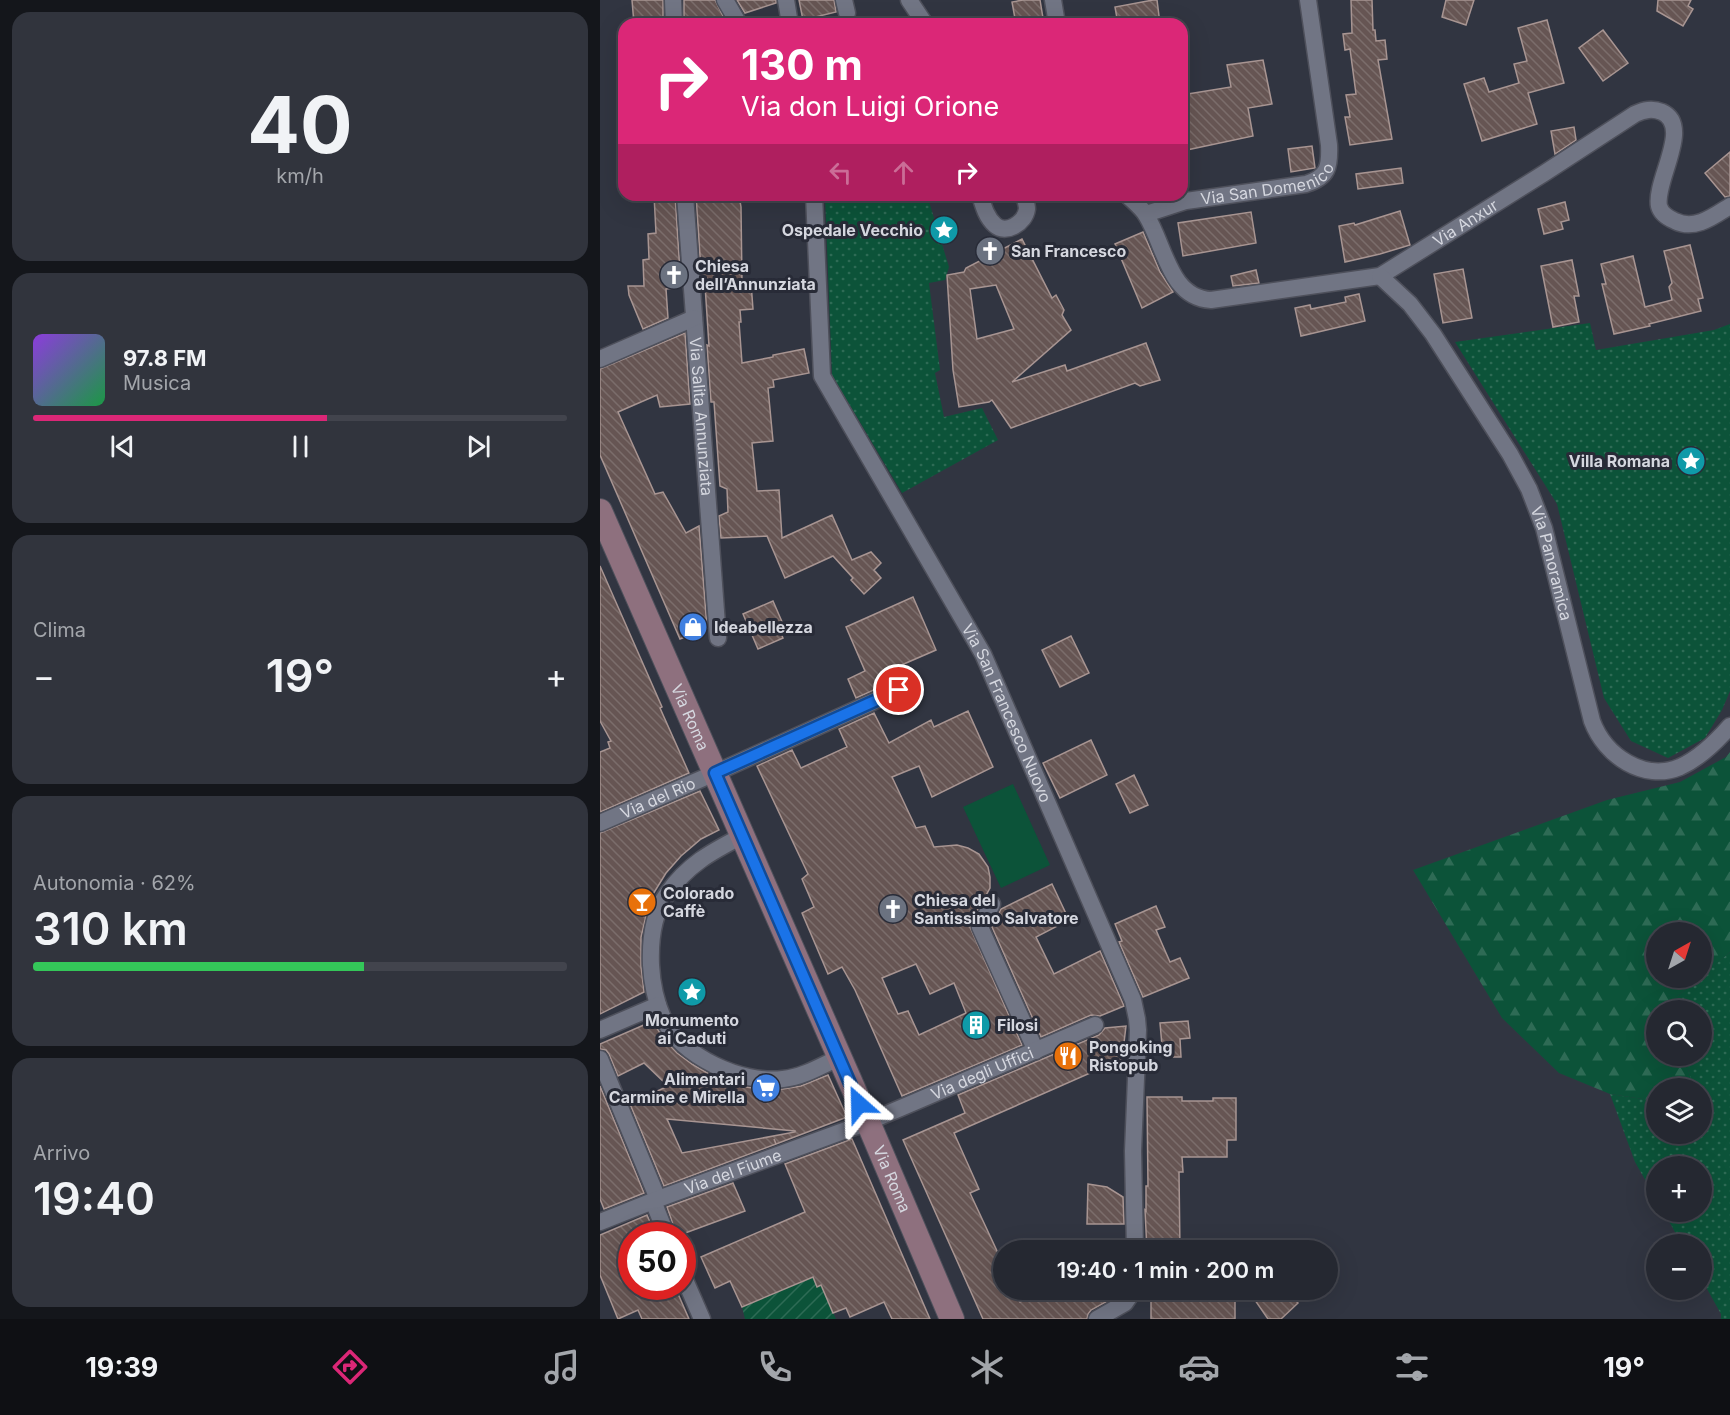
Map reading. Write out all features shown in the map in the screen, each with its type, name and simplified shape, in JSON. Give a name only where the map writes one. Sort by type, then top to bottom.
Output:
[{"type":"main road","name":"Via Roma","points":[[600,511],[868,1122],[951,1319]]},
{"type":"street","points":[[673,0],[674,18]]},
{"type":"street","points":[[724,0],[735,18]]},
{"type":"street","points":[[786,0],[789,18]]},
{"type":"street","points":[[909,0],[921,18]]},
{"type":"street","points":[[1053,0],[1056,18]]},
{"type":"street","name":"Via San Domenico","points":[[1188,201],[1305,184],[1319,179],[1327,170],[1329,145],[1308,0]]},
{"type":"street","name":"Via Anxur","points":[[1133,201],[1146,214],[1179,284],[1197,298],[1211,300],[1380,276],[1635,114],[1649,109],[1667,115],[1674,126],[1659,198],[1662,212],[1679,223],[1694,224],[1730,206]]},
{"type":"street","name":"Via Salita Annunziata","points":[[686,201],[718,638]]},
{"type":"street","name":"Via San Francesco Nuovo","points":[[814,201],[822,376],[983,654],[1136,1009],[1138,1030],[1133,1151],[1136,1240]]},
{"type":"street","points":[[982,201],[992,222],[1004,229],[1017,225],[1025,216],[1026,201]]},
{"type":"street","name":"Via San Domenico","points":[[1146,214],[1186,201]]},
{"type":"street","name":"Via Panoramica","points":[[1380,276],[1410,304],[1433,334],[1517,466],[1529,489],[1544,528],[1592,721],[1603,744],[1633,766],[1653,770],[1671,769],[1698,757],[1730,726]]},
{"type":"street","points":[[600,359],[694,318]]},
{"type":"street","name":"Via del Rio","points":[[600,823],[899,690]]},
{"type":"street","points":[[742,836],[697,862],[682,874],[665,897],[653,928],[651,956],[652,984],[664,1020],[675,1036],[710,1064],[747,1076],[763,1079],[798,1076],[838,1058]]},
{"type":"street","points":[[992,904],[980,927],[1036,1051]]},
{"type":"street","points":[[600,1030],[658,1005]]},
{"type":"street","name":"Via degli Uffici","points":[[868,1122],[1095,1025]]},
{"type":"street","points":[[600,1059],[662,1222]]},
{"type":"street","name":"Via del Fiume","points":[[600,1222],[868,1122]]},
{"type":"street","points":[[694,1300],[702,1319]]},
{"type":"street","points":[[1097,1319],[1127,1300]]},
{"type":"green space","points":[[825,201],[929,201],[949,267],[945,280],[929,283],[940,370],[935,373],[944,417],[982,408],[998,440],[902,493],[832,375]]},
{"type":"green space","points":[[1590,323],[1596,350],[1714,330],[1730,324],[1730,691],[1722,710],[1705,738],[1668,758],[1631,741],[1604,698],[1557,504],[1455,342]]},
{"type":"green space","points":[[1730,752],[1730,952],[1712,968],[1712,922],[1646,922],[1646,988],[1687,988],[1673,1000],[1646,1000],[1646,1066],[1687,1066],[1690,1078],[1646,1078],[1646,1099],[1610,1094],[1559,1073],[1502,1018],[1413,870],[1607,800],[1680,782],[1726,757]]},
{"type":"green space","points":[[1013,784],[1050,865],[1001,888],[963,807]]},
{"type":"green space","points":[[1730,952],[1730,1319],[1721,1319],[1721,1314],[1712,1298],[1712,1234],[1676,1234],[1669,1222],[1712,1222],[1712,1156],[1646,1156],[1646,1181],[1635,1162],[1610,1094],[1646,1099],[1646,1144],[1712,1144],[1712,1078],[1690,1078],[1687,1066],[1712,1066],[1712,1000],[1673,1000],[1687,988],[1712,988],[1712,967]]},
{"type":"green space","points":[[813,1277],[817,1287],[821,1285],[836,1319],[745,1319],[742,1307]]},
{"type":"building","points":[[632,0],[663,0],[663,18],[634,18]]},
{"type":"building","points":[[684,0],[715,0],[724,18],[684,18]]},
{"type":"building","points":[[737,0],[776,0],[776,3],[745,13]]},
{"type":"building","points":[[799,0],[834,0],[836,12],[803,18]]},
{"type":"building","points":[[1040,0],[1043,18],[1015,18],[1012,2]]},
{"type":"building","points":[[1157,0],[1159,18],[1117,18],[1115,7]]},
{"type":"building","points":[[1351,0],[1372,0],[1373,30],[1375,30],[1376,41],[1385,40],[1387,59],[1378,60],[1392,139],[1350,145],[1345,117],[1350,117],[1346,95],[1356,94],[1350,49],[1345,50],[1343,34],[1352,33]]},
{"type":"building","points":[[1446,0],[1474,0],[1466,25],[1442,17]]},
{"type":"building","points":[[1658,0],[1691,0],[1688,6],[1693,9],[1683,26],[1657,11]]},
{"type":"building","points":[[1547,20],[1564,83],[1528,93],[1537,124],[1482,141],[1464,84],[1484,78],[1489,92],[1519,83],[1514,64],[1527,61],[1518,28]]},
{"type":"building","points":[[1603,30],[1628,63],[1603,81],[1579,48]]},
{"type":"building","points":[[1263,60],[1272,104],[1248,108],[1253,136],[1188,150],[1188,94],[1231,87],[1227,65]]},
{"type":"building","points":[[1574,127],[1576,140],[1555,154],[1551,131]]},
{"type":"building","points":[[1312,146],[1315,168],[1291,172],[1288,149]]},
{"type":"building","points":[[1730,152],[1730,196],[1725,197],[1705,173]]},
{"type":"building","points":[[1401,168],[1403,183],[1358,189],[1356,174]]},
{"type":"building","points":[[654,201],[675,201],[681,287],[666,289],[668,318],[643,329],[629,295],[628,286],[644,286],[643,260],[649,259],[648,234],[656,233]]},
{"type":"building","points":[[696,201],[740,201],[742,284],[751,283],[753,309],[740,310],[742,363],[804,349],[809,373],[773,380],[774,387],[768,388],[773,441],[752,443],[757,491],[779,490],[782,538],[832,515],[852,560],[871,552],[881,563],[874,570],[881,578],[864,594],[833,556],[785,578],[767,536],[721,538],[719,516],[728,512],[727,489],[720,486],[714,402],[711,402],[705,285],[702,286]]},
{"type":"building","points":[[1565,202],[1569,220],[1561,222],[1563,229],[1544,234],[1538,209]]},
{"type":"building","points":[[1400,211],[1410,245],[1345,262],[1339,226],[1354,223],[1355,225]]},
{"type":"building","points":[[1251,212],[1256,243],[1183,256],[1178,223]]},
{"type":"building","points":[[1143,232],[1160,272],[1173,292],[1142,308],[1115,244]]},
{"type":"building","points":[[1022,239],[1052,298],[1056,295],[1064,310],[1062,315],[1071,330],[1012,382],[1065,365],[1067,371],[1146,343],[1160,380],[1140,386],[1135,383],[1011,428],[992,400],[959,407],[953,370],[947,275],[964,272],[966,268]],"holes":[[[996,285],[1014,329],[977,339],[970,289]]]},
{"type":"building","points":[[1690,245],[1703,298],[1698,299],[1701,311],[1614,334],[1602,284],[1606,284],[1601,264],[1633,256],[1645,307],[1672,300],[1669,287],[1672,283],[1664,251]]},
{"type":"building","points":[[1572,260],[1579,296],[1574,296],[1579,322],[1553,327],[1541,266]]},
{"type":"building","points":[[1463,269],[1472,318],[1443,323],[1434,274]]},
{"type":"building","points":[[1256,270],[1259,283],[1233,286],[1231,276]]},
{"type":"building","points":[[1359,294],[1365,321],[1301,336],[1295,308],[1310,305],[1311,309],[1346,302],[1345,297]]},
{"type":"building","points":[[685,333],[690,404],[660,407],[657,395],[618,412],[655,494],[663,492],[686,533],[699,526],[707,628],[680,639],[600,455],[600,369]]},
{"type":"building","points":[[600,566],[689,773],[600,812],[600,752],[610,748],[608,742],[611,741],[600,721]]},
{"type":"building","points":[[913,597],[936,650],[890,670],[894,681],[856,698],[848,679],[865,671],[846,627]]},
{"type":"building","points":[[773,601],[783,624],[778,626],[783,638],[758,649],[743,614]]},
{"type":"building","points":[[1071,636],[1089,673],[1060,687],[1042,650]]},
{"type":"building","points":[[968,711],[993,767],[932,797],[919,766],[892,777],[916,828],[925,826],[934,847],[957,845],[968,848],[979,854],[988,867],[990,888],[970,927],[1022,1045],[902,1096],[855,990],[842,967],[828,974],[802,913],[814,907],[802,879],[808,874],[757,766],[792,750],[801,768],[847,747],[839,729],[874,713],[889,743],[931,720],[934,727]],"holes":[[[916,964],[930,994],[954,983],[966,1013],[919,1035],[908,1011],[898,1014],[882,978]]]},
{"type":"building","points":[[1091,740],[1107,775],[1060,798],[1043,763]]},
{"type":"building","points":[[1134,775],[1148,805],[1130,813],[1116,784]]},
{"type":"building","points":[[700,791],[719,830],[701,839],[681,856],[666,873],[650,899],[641,937],[644,992],[600,1014],[600,833]]},
{"type":"building","points":[[1052,884],[1069,920],[1036,937],[1054,974],[1100,951],[1124,1006],[1100,1016],[1091,1015],[1041,1037],[992,927],[1001,909]]},
{"type":"building","points":[[1156,906],[1165,927],[1156,930],[1170,962],[1180,958],[1189,978],[1143,997],[1119,942],[1122,941],[1115,924]]},
{"type":"building","points":[[653,1021],[663,1038],[677,1053],[709,1074],[729,1082],[765,1090],[783,1089],[801,1086],[828,1075],[847,1117],[664,1186],[630,1104],[668,1086],[644,1063],[618,1076],[609,1054],[606,1050],[600,1049],[600,1044]],"holes":[[[667,1119],[795,1131],[682,1153]]]},
{"type":"building","points":[[1188,1021],[1190,1038],[1180,1039],[1181,1057],[1163,1057],[1160,1023]]},
{"type":"building","points":[[1126,1026],[1122,1059],[954,1133],[979,1189],[970,1193],[993,1242],[993,1300],[1019,1300],[1020,1302],[1024,1300],[1109,1300],[1091,1310],[1087,1319],[983,1319],[903,1140],[965,1113],[958,1095],[1099,1035],[1105,1028]]},
{"type":"building","points":[[600,1086],[644,1193],[604,1209],[600,1199]]},
{"type":"building","points":[[1147,1097],[1182,1097],[1182,1101],[1236,1098],[1236,1140],[1227,1140],[1227,1157],[1182,1157],[1183,1172],[1179,1172],[1180,1240],[1146,1240],[1145,1210],[1146,1186],[1148,1186]]},
{"type":"building","points":[[852,1139],[930,1319],[892,1319],[884,1302],[850,1317],[846,1308],[833,1313],[821,1285],[817,1287],[813,1277],[742,1307],[730,1281],[715,1288],[701,1257],[805,1212],[785,1164]]},
{"type":"building","points":[[733,1183],[745,1211],[696,1229],[696,1222],[672,1222],[667,1207]]},
{"type":"building","points":[[1088,1184],[1107,1187],[1123,1197],[1124,1224],[1087,1224]]},
{"type":"building","points":[[647,1215],[650,1222],[631,1222]]},
{"type":"building","points":[[618,1227],[618,1300],[681,1300],[689,1319],[642,1319],[638,1310],[618,1319],[600,1275],[600,1235]]},
{"type":"building","points":[[1151,1300],[1235,1300],[1235,1319],[1151,1319]]},
{"type":"building","points":[[1255,1300],[1295,1300],[1298,1303],[1281,1319],[1268,1319]]},
{"type":"place","name":"Ospedale Vecchio","points":[[944,230]]},
{"type":"place","name":"San Francesco","points":[[990,251]]},
{"type":"place","name":"Chiesa dell’Annunziata","points":[[674,275]]},
{"type":"place","name":"Villa Romana","points":[[1691,461]]},
{"type":"place","name":"Ideabellezza","points":[[693,627]]},
{"type":"place","name":"Colorado Caffè","points":[[642,902]]},
{"type":"place","name":"Chiesa del Santissimo Salvatore","points":[[893,909]]},
{"type":"place","name":"Monumento ai Caduti","points":[[692,992]]},
{"type":"place","name":"Filosi","points":[[976,1025]]},
{"type":"place","name":"Pongoking Ristopub","points":[[1068,1056]]},
{"type":"place","name":"Alimentari Carmine e Mirella","points":[[766,1088]]},
{"type":"route","points":[[859,1104],[715,773],[899,690]]}]
